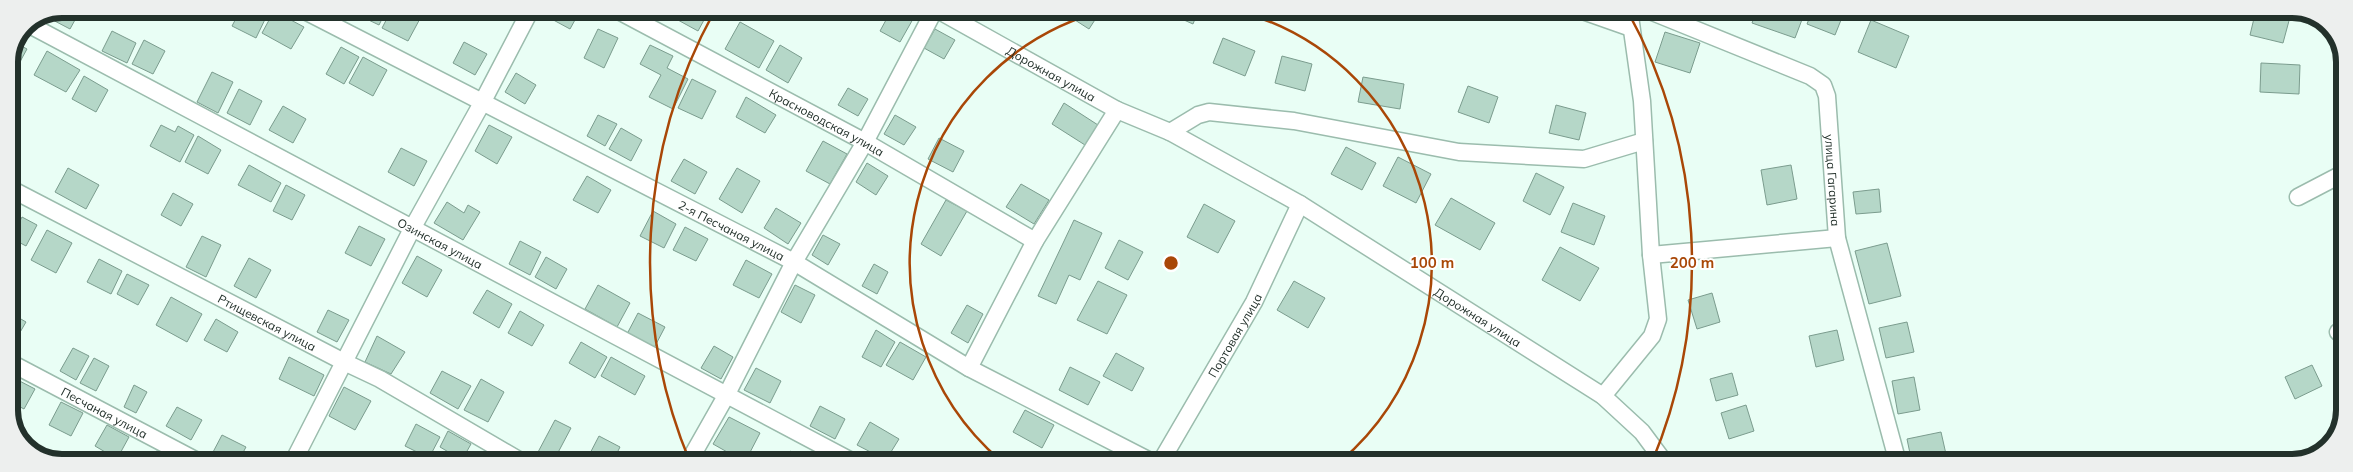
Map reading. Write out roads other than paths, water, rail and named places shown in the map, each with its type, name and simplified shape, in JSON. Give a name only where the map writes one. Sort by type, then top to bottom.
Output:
[{"type":"street","name":"2-я Песчаная улица","points":[[318,18],[794,262],[969,368],[1136,454]]},
{"type":"street","points":[[297,454],[413,227],[482,103],[526,18]]},
{"type":"street","name":"Красноводская улица","points":[[632,18],[865,142],[1035,241]]},
{"type":"street","points":[[693,454],[726,396],[794,262],[865,142],[930,18]]},
{"type":"street","name":"Дорожная улица","points":[[951,18],[1117,110],[1170,132],[1300,204],[1603,396],[1642,432],[1658,454]]},
{"type":"street","points":[[1603,18],[1631,28]]},
{"type":"street","points":[[1603,396],[1655,332],[1658,311],[1651,255],[1642,101],[1630,18]]},
{"type":"street","name":"улица Гагарина","points":[[1667,18],[1810,76],[1823,85],[1827,96],[1837,238],[1896,454]]},
{"type":"street","name":"Озинская улица","points":[[34,27],[838,454]]},
{"type":"street","points":[[969,368],[1035,241],[1117,110]]},
{"type":"street","points":[[1170,132],[1198,115],[1209,112],[1294,121],[1459,152],[1569,159],[1600,156],[1644,141]]},
{"type":"street","points":[[2298,197],[2335,178]]},
{"type":"street","name":"Ртищевская улица","points":[[18,193],[380,379],[508,454]]},
{"type":"street","name":"Портовая улица","points":[[1165,454],[1254,302],[1300,204]]},
{"type":"street","points":[[1651,255],[1837,238]]},
{"type":"street","name":"Песчаная улица","points":[[18,367],[184,454]]}]
